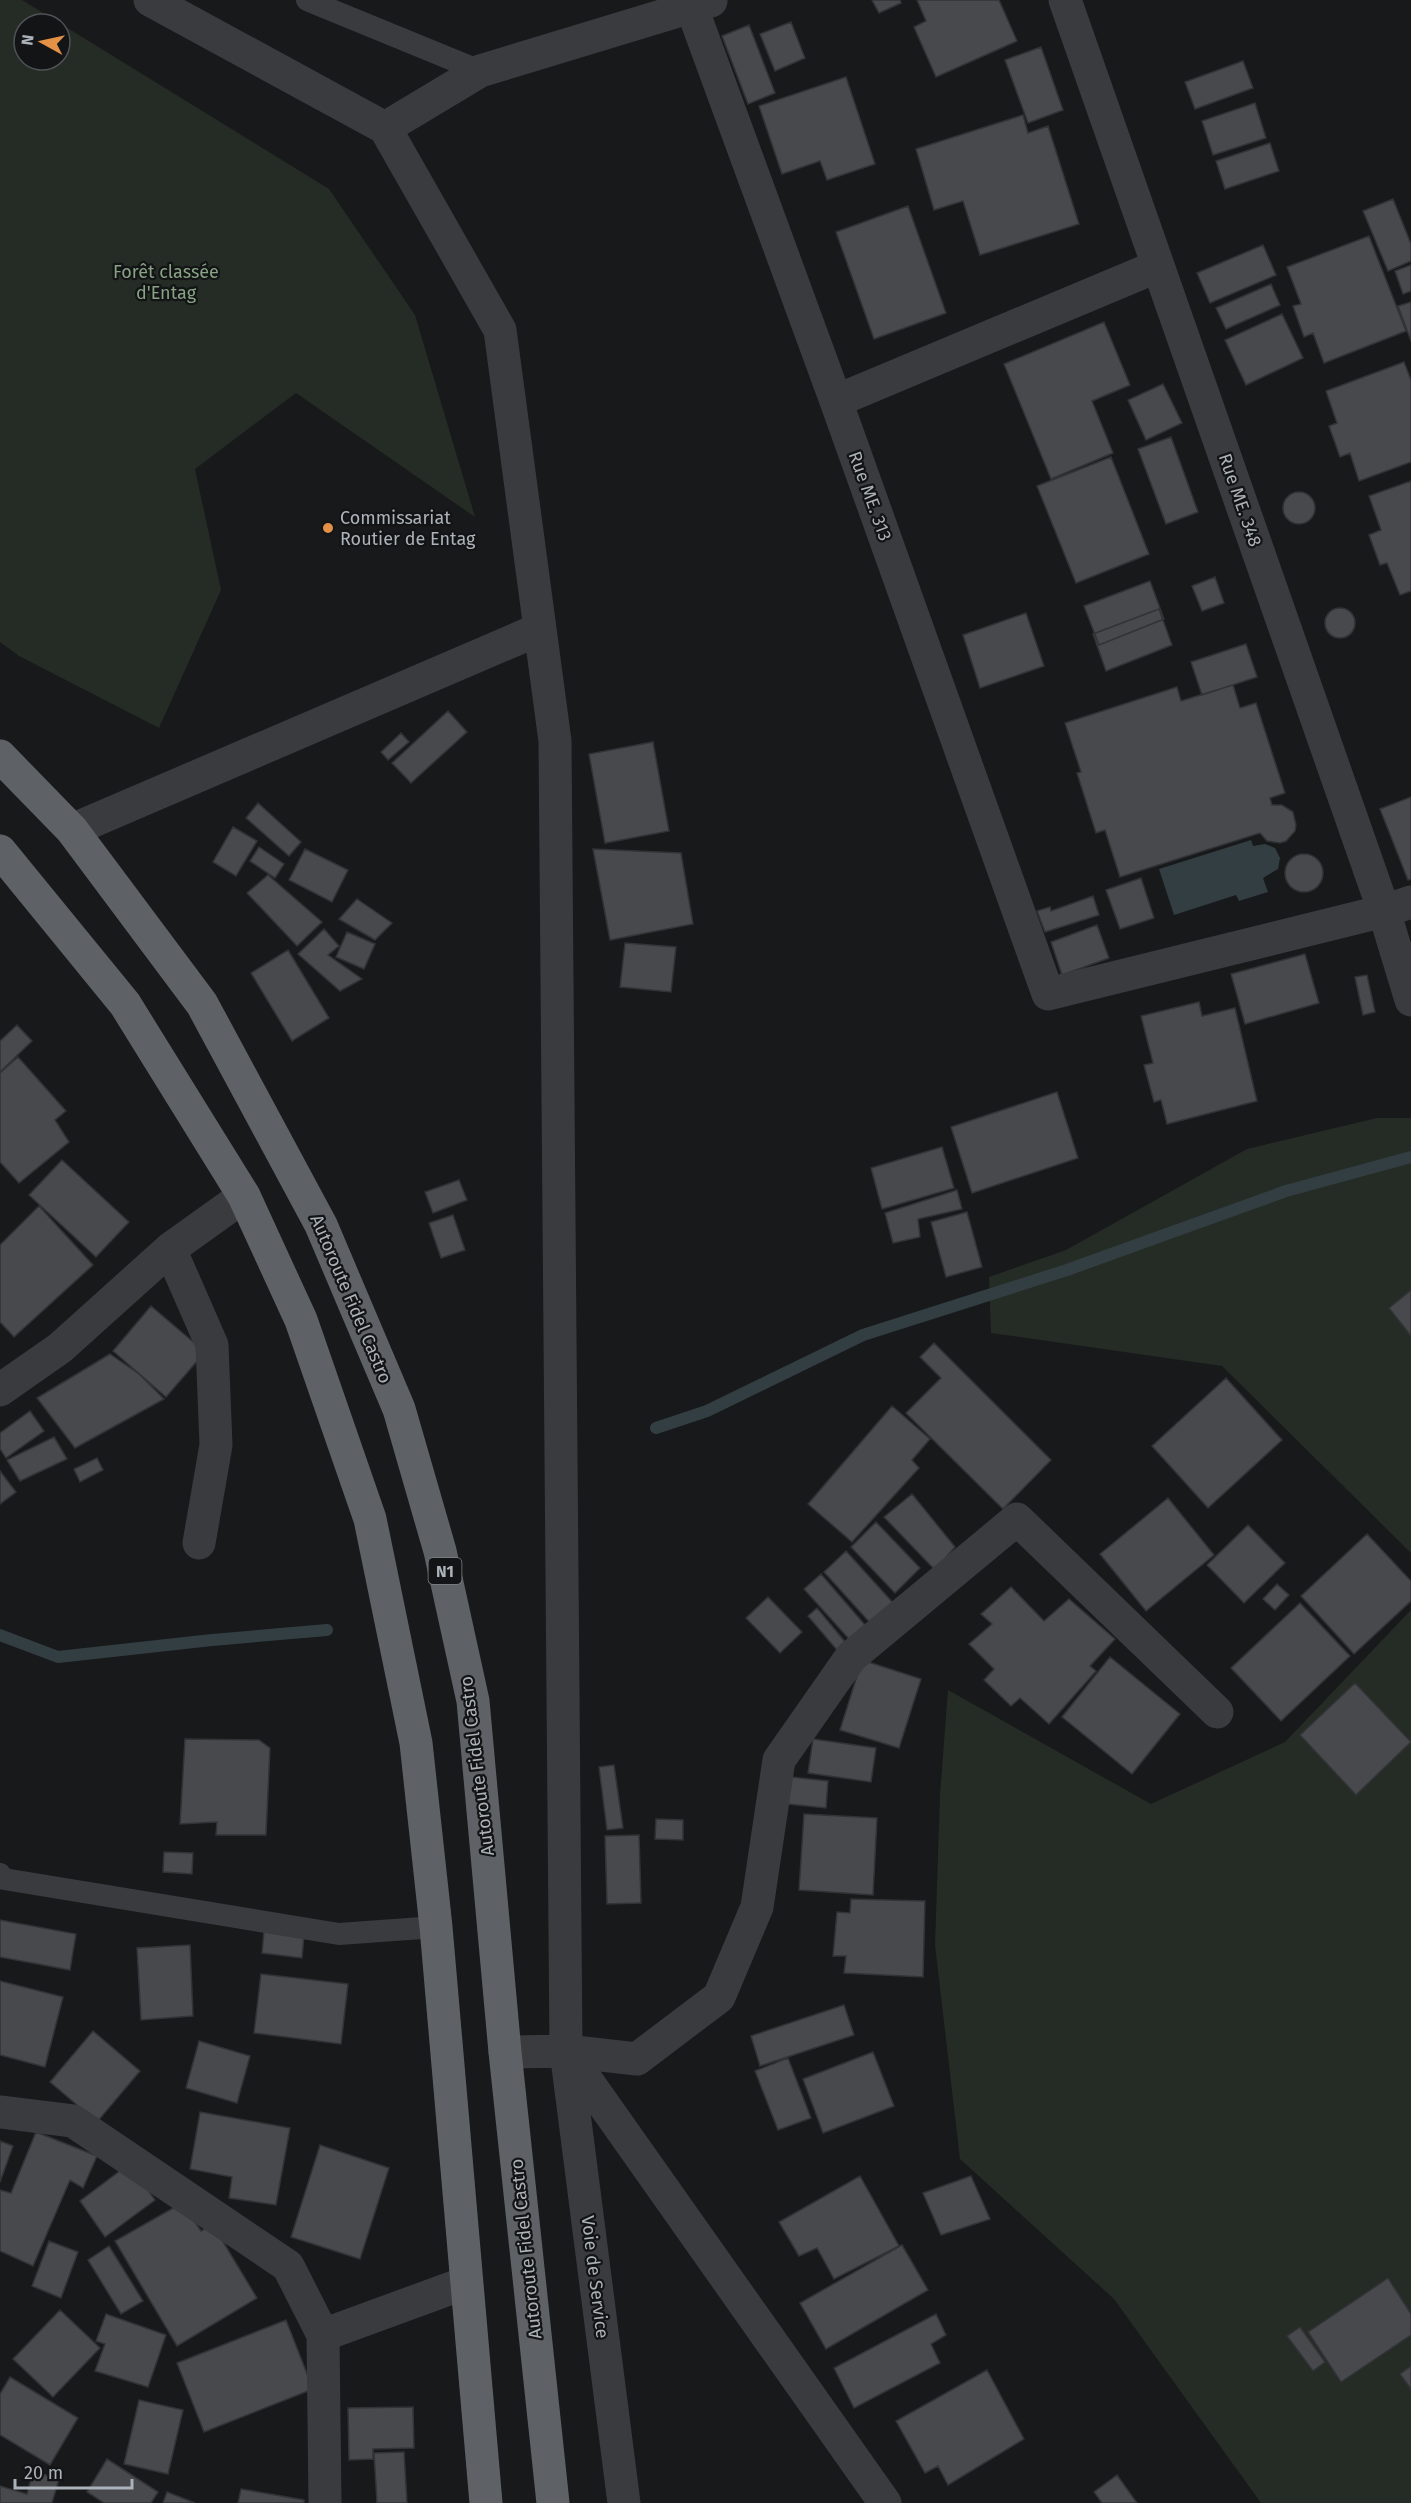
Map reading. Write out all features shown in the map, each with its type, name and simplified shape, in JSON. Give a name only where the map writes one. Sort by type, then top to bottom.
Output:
[{"type":"highway","name":"Autoroute Fidel Castro","points":[[0,756],[72,830],[202,1004],[321,1225],[399,1409],[440,1551],[473,1701],[505,2052],[553,2503]]},
{"type":"highway","points":[[0,851],[125,1004],[244,1196],[301,1320],[370,1519],[416,1743],[436,1927],[465,2283],[486,2503]]},
{"type":"street","points":[[150,0],[385,128],[480,71],[698,3]]},
{"type":"street","name":"Rue ME. 348","points":[[1065,0],[1158,266],[1398,907],[1411,1000]]},
{"type":"street","name":"Rue ME. 313","points":[[698,3],[836,401],[1048,994],[1398,907]]},
{"type":"street","name":"Voie de Service","points":[[385,128],[500,330],[555,741],[566,2051],[624,2503]]},
{"type":"street","points":[[836,401],[1158,266]]},
{"type":"street","points":[[72,830],[540,630]]},
{"type":"street","points":[[0,1390],[60,1348],[170,1249],[244,1196]]},
{"type":"street","points":[[170,1249],[212,1345],[216,1445],[199,1544]]},
{"type":"street","points":[[505,2052],[566,2051],[637,2059],[719,1997],[757,1906],[780,1760],[851,1657],[1017,1519],[1217,1712]]},
{"type":"street","points":[[566,2051],[885,2503]]},
{"type":"street","points":[[0,2112],[73,2121],[288,2266],[323,2335],[325,2503]]},
{"type":"street","points":[[323,2335],[465,2283]]},
{"type":"lane","points":[[307,0],[480,71]]},
{"type":"lane","points":[[0,1874],[4,1879],[339,1934],[436,1927]]},
{"type":"green space","name":"Forêt classée d'Entag","points":[[0,0],[22,0],[41,12],[12,12],[12,72],[72,72],[72,31],[329,189],[415,315],[475,517],[296,393],[195,469],[221,590],[159,728],[19,656],[0,642]]},
{"type":"green space","points":[[1377,1118],[1411,1118],[1411,1553],[1222,1366],[991,1333],[989,1277],[1066,1250],[1247,1149]]},
{"type":"green space","points":[[1411,1610],[1411,2503],[1261,2503],[1114,2299],[960,2159],[935,1945],[940,1795],[948,1690],[1151,1804],[1285,1742]]},
{"type":"shaded area","points":[[1251,840],[1253,846],[1265,844],[1275,848],[1280,858],[1278,869],[1263,878],[1268,892],[1239,901],[1236,895],[1174,915],[1159,869]]},
{"type":"building","points":[[872,0],[900,0],[901,3],[879,13]]},
{"type":"building","points":[[917,0],[999,0],[1017,41],[936,77],[914,27],[926,21]]},
{"type":"building","points":[[791,22],[805,58],[775,71],[760,34]]},
{"type":"building","points":[[749,25],[775,93],[748,104],[722,36]]},
{"type":"building","points":[[1041,47],[1063,110],[1028,123],[1005,60]]},
{"type":"building","points":[[1243,61],[1253,88],[1195,109],[1185,82]]},
{"type":"building","points":[[846,77],[875,164],[827,180],[820,161],[782,174],[759,106]]},
{"type":"building","points":[[1255,103],[1266,138],[1213,155],[1202,121]]},
{"type":"building","points":[[1023,115],[1028,133],[1048,126],[1079,224],[980,255],[963,201],[934,210],[916,149]]},
{"type":"building","points":[[1270,143],[1279,171],[1225,189],[1216,161]]},
{"type":"building","points":[[1393,199],[1411,244],[1411,261],[1388,271],[1363,211]]},
{"type":"building","points":[[908,206],[946,313],[874,339],[836,232]]},
{"type":"building","points":[[1369,236],[1406,331],[1324,363],[1313,333],[1304,337],[1293,306],[1301,304],[1287,267]]},
{"type":"building","points":[[1263,245],[1276,275],[1210,303],[1197,273]]},
{"type":"building","points":[[1411,265],[1411,291],[1403,294],[1395,271]]},
{"type":"building","points":[[1271,284],[1280,305],[1226,329],[1216,308]]},
{"type":"building","points":[[1411,302],[1411,341],[1398,306]]},
{"type":"building","points":[[1282,314],[1303,358],[1246,385],[1225,340]]},
{"type":"building","points":[[1104,322],[1130,385],[1092,401],[1113,453],[1051,479],[1004,364]]},
{"type":"building","points":[[1404,362],[1411,380],[1411,462],[1359,481],[1350,453],[1340,457],[1329,426],[1337,423],[1326,391]]},
{"type":"building","points":[[1163,384],[1182,423],[1146,440],[1128,400]]},
{"type":"building","points":[[1171,437],[1198,512],[1166,524],[1138,449]]},
{"type":"building","points":[[1111,457],[1149,554],[1076,583],[1037,486]]},
{"type":"building","points":[[1411,481],[1411,591],[1400,595],[1387,563],[1380,565],[1369,535],[1381,530],[1369,496]]},
{"type":"building","points":[[1299,492],[1310,497],[1315,508],[1310,519],[1299,524],[1288,519],[1283,508],[1288,497]]},
{"type":"building","points":[[1215,577],[1224,603],[1202,611],[1192,586]]},
{"type":"building","points":[[1150,581],[1164,619],[1099,645],[1084,606]]},
{"type":"building","points":[[1340,608],[1351,612],[1355,623],[1351,634],[1340,638],[1329,634],[1325,623],[1329,612]]},
{"type":"building","points":[[1159,609],[1172,645],[1106,671],[1093,634]]},
{"type":"building","points":[[1026,613],[1044,666],[980,688],[963,635]]},
{"type":"building","points":[[1246,644],[1257,677],[1202,695],[1191,662]]},
{"type":"building","points":[[1233,685],[1240,708],[1256,703],[1285,793],[1270,798],[1272,805],[1282,805],[1293,812],[1295,831],[1286,841],[1280,843],[1267,841],[1260,833],[1120,877],[1105,830],[1096,833],[1077,773],[1081,772],[1065,723],[1177,687],[1181,701]]},
{"type":"building","points":[[448,711],[467,732],[411,783],[392,763]]},
{"type":"building","points":[[401,733],[409,742],[388,760],[381,752]]},
{"type":"building","points":[[653,742],[669,831],[605,843],[589,754]]},
{"type":"building","points":[[1411,797],[1411,879],[1408,880],[1380,809]]},
{"type":"building","points":[[258,803],[301,842],[289,856],[246,818]]},
{"type":"building","points":[[233,827],[257,841],[236,876],[213,862]]},
{"type":"building","points":[[259,847],[284,864],[275,878],[250,861]]},
{"type":"building","points":[[305,849],[348,870],[332,902],[289,880]]},
{"type":"building","points":[[593,849],[681,853],[693,924],[610,940]]},
{"type":"building","points":[[1304,854],[1318,859],[1323,873],[1318,887],[1304,892],[1290,887],[1285,873],[1290,859]]},
{"type":"building","points":[[268,875],[322,922],[297,946],[247,893]]},
{"type":"building","points":[[1141,878],[1154,918],[1120,929],[1106,890]]},
{"type":"building","points":[[1093,896],[1099,915],[1045,932],[1037,911],[1050,907],[1051,911]]},
{"type":"building","points":[[357,899],[392,923],[375,940],[339,919]]},
{"type":"building","points":[[1097,925],[1109,958],[1062,975],[1051,942]]},
{"type":"building","points":[[324,929],[339,946],[328,955],[362,979],[340,991],[298,954]]},
{"type":"building","points":[[347,932],[375,944],[364,969],[336,957]]},
{"type":"building","points":[[625,943],[676,947],[671,992],[620,987]]},
{"type":"building","points":[[288,950],[329,1018],[292,1041],[251,973]]},
{"type":"building","points":[[1305,954],[1319,1003],[1245,1024],[1231,974]]},
{"type":"building","points":[[1367,975],[1375,1012],[1363,1015],[1355,977]]},
{"type":"building","points":[[1199,1002],[1202,1016],[1235,1008],[1257,1101],[1167,1124],[1161,1100],[1154,1102],[1144,1065],[1153,1063],[1141,1016]]},
{"type":"building","points":[[17,1025],[32,1041],[0,1072],[0,1041]]},
{"type":"building","points":[[18,1057],[66,1111],[55,1120],[69,1142],[19,1183],[0,1162],[0,1073]]},
{"type":"building","points":[[1057,1092],[1078,1158],[972,1193],[951,1127]]},
{"type":"building","points":[[942,1147],[954,1188],[882,1209],[871,1168]]},
{"type":"building","points":[[62,1160],[129,1222],[96,1257],[29,1195]]},
{"type":"building","points":[[459,1180],[467,1200],[433,1213],[425,1192]]},
{"type":"building","points":[[957,1190],[962,1209],[918,1219],[920,1237],[893,1243],[885,1213]]},
{"type":"building","points":[[39,1206],[93,1265],[14,1337],[0,1322],[0,1245]]},
{"type":"building","points":[[967,1212],[982,1267],[946,1277],[931,1222]]},
{"type":"building","points":[[453,1215],[465,1250],[441,1258],[429,1223]]},
{"type":"building","points":[[1411,1290],[1411,1336],[1389,1308]]},
{"type":"building","points":[[151,1306],[205,1352],[166,1397],[113,1351]]},
{"type":"building","points":[[934,1343],[1051,1460],[1003,1509],[906,1413],[941,1378],[920,1357]]},
{"type":"building","points":[[110,1354],[139,1374],[164,1399],[75,1448],[37,1398]]},
{"type":"building","points":[[1226,1378],[1282,1440],[1208,1508],[1152,1446]]},
{"type":"building","points":[[892,1406],[930,1439],[912,1460],[919,1468],[852,1542],[808,1504]]},
{"type":"building","points":[[30,1411],[44,1431],[6,1458],[0,1449],[0,1433]]},
{"type":"building","points":[[54,1437],[67,1459],[20,1481],[7,1460]]},
{"type":"building","points":[[97,1458],[103,1470],[80,1482],[74,1469]]},
{"type":"building","points":[[0,1471],[16,1492],[0,1504]]},
{"type":"building","points":[[912,1494],[955,1547],[935,1570],[884,1517]]},
{"type":"building","points":[[1168,1498],[1214,1555],[1146,1611],[1100,1554]]},
{"type":"building","points":[[876,1522],[920,1568],[895,1593],[851,1547]]},
{"type":"building","points":[[1248,1525],[1285,1563],[1244,1603],[1207,1565]]},
{"type":"building","points":[[1367,1534],[1411,1581],[1411,1601],[1354,1654],[1301,1596]]},
{"type":"building","points":[[846,1551],[895,1605],[873,1626],[824,1572]]},
{"type":"building","points":[[821,1574],[865,1625],[849,1639],[804,1589]]},
{"type":"building","points":[[1277,1584],[1289,1595],[1275,1610],[1263,1599]]},
{"type":"building","points":[[1011,1587],[1044,1621],[1069,1599],[1115,1639],[1090,1666],[1096,1671],[1049,1724],[1020,1698],[1011,1706],[984,1680],[994,1669],[969,1644],[992,1624],[981,1614]]},
{"type":"building","points":[[768,1597],[802,1632],[780,1653],[746,1618]]},
{"type":"building","points":[[1300,1603],[1350,1656],[1281,1721],[1231,1668]]},
{"type":"building","points":[[817,1608],[846,1643],[837,1650],[808,1616]]},
{"type":"building","points":[[1110,1657],[1180,1714],[1132,1774],[1062,1717]]},
{"type":"building","points":[[862,1660],[921,1679],[899,1748],[840,1730]]},
{"type":"building","points":[[1355,1683],[1411,1742],[1356,1795],[1300,1735]]},
{"type":"building","points":[[185,1739],[259,1740],[270,1748],[266,1835],[216,1835],[217,1822],[180,1824]]},
{"type":"building","points":[[813,1739],[876,1748],[871,1782],[808,1773]]},
{"type":"building","points":[[614,1765],[623,1828],[607,1830],[599,1767]]},
{"type":"building","points":[[791,1777],[828,1781],[826,1808],[788,1804]]},
{"type":"building","points":[[804,1814],[877,1818],[873,1895],[799,1890]]},
{"type":"building","points":[[656,1819],[683,1820],[683,1840],[655,1839]]},
{"type":"building","points":[[639,1835],[641,1903],[607,1904],[605,1836]]},
{"type":"building","points":[[164,1852],[193,1853],[192,1874],[163,1872]]},
{"type":"building","points":[[851,1899],[925,1901],[923,1977],[844,1973],[846,1956],[833,1956],[837,1912],[850,1913]]},
{"type":"building","points":[[0,1920],[76,1934],[70,1970],[0,1957]]},
{"type":"building","points":[[264,1931],[304,1935],[302,1958],[262,1953]]},
{"type":"building","points":[[190,1945],[193,2016],[141,2020],[137,1948]]},
{"type":"building","points":[[261,1974],[348,1984],[341,2044],[254,2033]]},
{"type":"building","points":[[0,1981],[63,1997],[45,2067],[0,2055]]},
{"type":"building","points":[[844,2005],[854,2035],[760,2066],[751,2036]]},
{"type":"building","points":[[93,2031],[140,2071],[97,2122],[50,2082]]},
{"type":"building","points":[[199,2041],[250,2056],[237,2103],[186,2088]]},
{"type":"building","points":[[873,2052],[894,2106],[823,2133],[803,2079]]},
{"type":"building","points":[[788,2058],[811,2118],[778,2130],[755,2071]]},
{"type":"building","points":[[200,2112],[290,2128],[276,2205],[229,2198],[232,2177],[190,2169]]},
{"type":"building","points":[[36,2132],[97,2156],[83,2188],[70,2180],[33,2266],[0,2251],[0,2190],[11,2193]]},
{"type":"building","points":[[0,2141],[13,2146],[0,2182]]},
{"type":"building","points":[[320,2145],[389,2168],[360,2259],[291,2237]]},
{"type":"building","points":[[129,2164],[155,2200],[105,2237],[80,2201]]},
{"type":"building","points":[[860,2176],[899,2246],[834,2279],[817,2248],[799,2256],[779,2222]]},
{"type":"building","points":[[971,2176],[990,2219],[941,2235],[923,2193]]},
{"type":"building","points":[[182,2203],[201,2231],[213,2225],[257,2298],[177,2346],[115,2241]]},
{"type":"building","points":[[49,2241],[78,2252],[61,2298],[32,2286]]},
{"type":"building","points":[[902,2245],[928,2290],[826,2349],[800,2303]]},
{"type":"building","points":[[109,2246],[143,2301],[121,2314],[88,2260]]},
{"type":"building","points":[[1388,2278],[1411,2314],[1411,2335],[1341,2382],[1308,2332]]},
{"type":"building","points":[[60,2310],[100,2348],[53,2397],[13,2359]]},
{"type":"building","points":[[106,2314],[166,2335],[148,2387],[95,2371],[105,2344],[96,2341]]},
{"type":"building","points":[[936,2314],[946,2335],[931,2344],[940,2363],[854,2408],[834,2368]]},
{"type":"building","points":[[286,2320],[313,2389],[204,2432],[177,2363]]},
{"type":"building","points":[[1300,2327],[1325,2362],[1313,2371],[1287,2336]]},
{"type":"building","points":[[1411,2366],[1411,2389],[1400,2374]]},
{"type":"building","points":[[987,2370],[1024,2439],[948,2485],[938,2466],[925,2473],[896,2421]]},
{"type":"building","points":[[10,2377],[78,2418],[50,2465],[0,2435],[0,2394]]},
{"type":"building","points":[[139,2400],[183,2410],[168,2474],[124,2464]]},
{"type":"building","points":[[413,2407],[414,2448],[373,2449],[373,2459],[349,2460],[348,2408]]},
{"type":"building","points":[[404,2452],[407,2503],[377,2503],[374,2453]]},
{"type":"building","points":[[107,2459],[158,2492],[151,2503],[104,2503],[87,2492]]},
{"type":"building","points":[[33,2471],[59,2479],[52,2503],[0,2503],[0,2486],[27,2494]]},
{"type":"building","points":[[1117,2475],[1137,2503],[1102,2503],[1094,2492]]},
{"type":"building","points":[[241,2489],[304,2500],[304,2503],[238,2503]]},
{"type":"building","points":[[167,2492],[195,2503],[163,2503]]},
{"type":"waterway","points":[[656,1428],[707,1411],[863,1335],[1067,1270],[1286,1191],[1411,1157]]},
{"type":"waterway","points":[[0,1635],[58,1657],[327,1630]]},
{"type":"place","name":"Commissariat Routier de Entag","points":[[328,528]]}]
